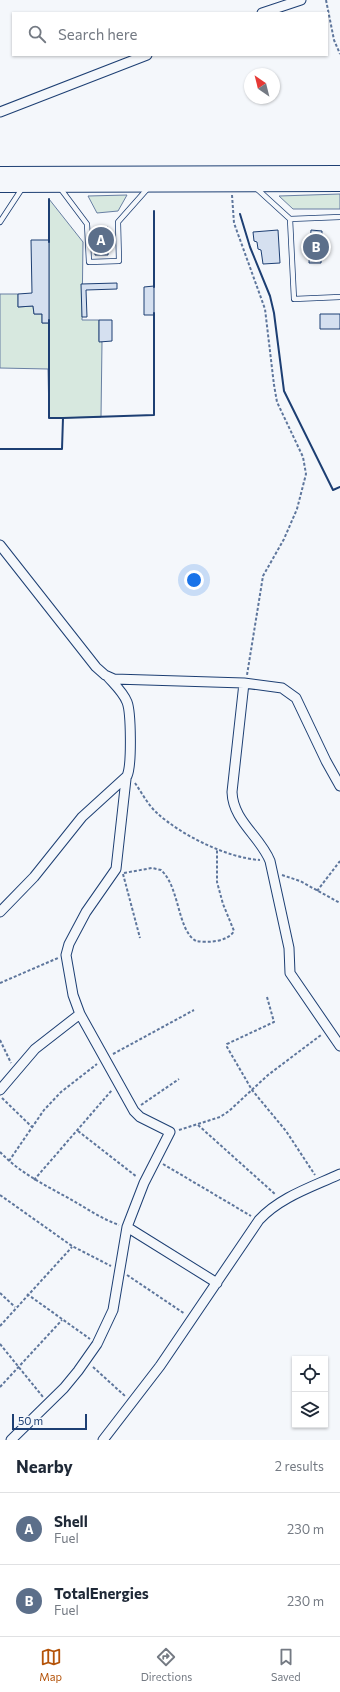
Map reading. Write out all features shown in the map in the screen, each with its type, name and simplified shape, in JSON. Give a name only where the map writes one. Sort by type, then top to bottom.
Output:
[{"type":"main road","points":[[0,174],[340,173]]},
{"type":"main road","points":[[0,185],[340,184]]},
{"type":"street","points":[[265,12],[300,0]]},
{"type":"street","points":[[0,112],[144,56]]},
{"type":"street","points":[[0,545],[96,667],[108,677],[124,696],[128,706],[127,776],[119,871],[83,918],[69,944],[66,955],[73,995],[80,1014],[106,1058],[134,1111],[140,1117],[170,1132],[144,1182],[127,1227],[113,1310],[97,1344],[64,1388],[11,1440]]},
{"type":"street","points":[[108,677],[132,680],[245,683],[282,688],[296,698],[326,761],[340,786]]},
{"type":"street","points":[[245,683],[232,799],[240,819],[264,850],[270,861],[289,948],[290,973],[340,1046]]},
{"type":"street","points":[[0,912],[44,865],[82,817],[127,776]]},
{"type":"street","points":[[0,1090],[35,1049],[80,1014]]},
{"type":"street","points":[[103,1440],[193,1319],[259,1220],[269,1209],[282,1201],[340,1174]]},
{"type":"street","points":[[127,1227],[218,1283]]},
{"type":"lane","points":[[57,185],[87,224],[89,262],[118,261],[118,222],[151,184]]},
{"type":"lane","points":[[252,184],[290,219],[294,299],[340,297]]},
{"type":"lane","points":[[0,222],[25,185]]},
{"type":"lane","points":[[290,219],[340,217]]},
{"type":"path","points":[[326,0],[334,40],[340,54]]},
{"type":"path","points":[[233,184],[234,223],[265,309],[275,393],[281,411],[303,457],[306,474],[297,509],[279,548],[263,576],[245,683]]},
{"type":"path","points":[[127,776],[157,813],[178,828],[217,850],[241,858],[270,861]]},
{"type":"path","points":[[140,938],[119,871],[152,868],[161,870],[170,883],[188,934],[196,941],[217,940],[228,937],[234,931],[223,904],[217,882],[217,850]]},
{"type":"path","points":[[317,891],[340,861]]},
{"type":"path","points":[[272,871],[300,881],[340,903]]},
{"type":"path","points":[[0,982],[66,955]]},
{"type":"path","points":[[267,997],[274,1022],[226,1046],[252,1090],[286,1131],[320,1183]]},
{"type":"path","points":[[9,1161],[32,1127],[61,1092],[106,1058],[194,1010]]},
{"type":"path","points":[[170,1132],[198,1125],[229,1111],[306,1044],[328,1030]]},
{"type":"path","points":[[0,1040],[16,1072]]},
{"type":"path","points":[[134,1111],[179,1079]]},
{"type":"path","points":[[34,1180],[78,1131],[118,1082]]},
{"type":"path","points":[[0,1096],[32,1127]]},
{"type":"path","points":[[198,1125],[282,1201]]},
{"type":"path","points":[[78,1131],[144,1182]]},
{"type":"path","points":[[0,1152],[9,1161],[34,1180],[103,1218],[127,1227]]},
{"type":"path","points":[[155,1159],[259,1220]]},
{"type":"path","points":[[0,1195],[72,1246],[119,1270],[193,1319]]},
{"type":"path","points":[[0,1326],[27,1294],[72,1246]]},
{"type":"path","points":[[0,1293],[15,1308]]},
{"type":"path","points":[[27,1294],[97,1344]]},
{"type":"path","points":[[0,1386],[62,1320]]},
{"type":"path","points":[[0,1344],[48,1403]]},
{"type":"path","points":[[86,1360],[132,1402]]},
{"type":"shaded area","points":[[340,194],[340,209],[293,209],[279,196]]},
{"type":"shaded area","points":[[127,195],[118,211],[97,213],[88,196]]},
{"type":"shaded area","points":[[49,199],[83,242],[82,320],[99,320],[99,341],[102,342],[101,417],[49,418],[48,369],[0,368],[0,294],[18,294],[18,307],[33,306],[34,314],[42,314],[42,323],[49,323]]},
{"type":"building","points":[[95,227],[108,227],[108,255],[95,255]]},
{"type":"building","points":[[278,230],[280,263],[263,264],[261,250],[258,249],[257,242],[254,241],[253,232]]},
{"type":"building","points":[[311,230],[322,231],[321,263],[309,263]]},
{"type":"building","points":[[31,240],[49,240],[49,323],[42,323],[42,314],[34,314],[33,306],[18,307],[18,294],[32,293]]},
{"type":"building","points":[[117,283],[117,289],[86,290],[87,317],[82,317],[81,284]]},
{"type":"building","points":[[154,286],[154,315],[144,315],[144,287]]},
{"type":"building","points":[[320,314],[340,314],[340,329],[320,329]]},
{"type":"building","points":[[99,320],[112,320],[112,341],[99,342]]},
{"type":"wall","points":[[49,199],[49,242]]},
{"type":"wall","points":[[154,211],[154,287]]},
{"type":"wall","points":[[240,214],[250,247],[270,296],[274,313],[284,391],[333,490],[340,487]]},
{"type":"wall","points":[[63,418],[154,415],[154,313]]},
{"type":"wall","points":[[0,449],[62,449],[63,418],[49,418],[49,320]]},
{"type":"place","name":"Shell","points":[[101,240]]},
{"type":"place","name":"TotalEnergies","points":[[316,247]]}]
